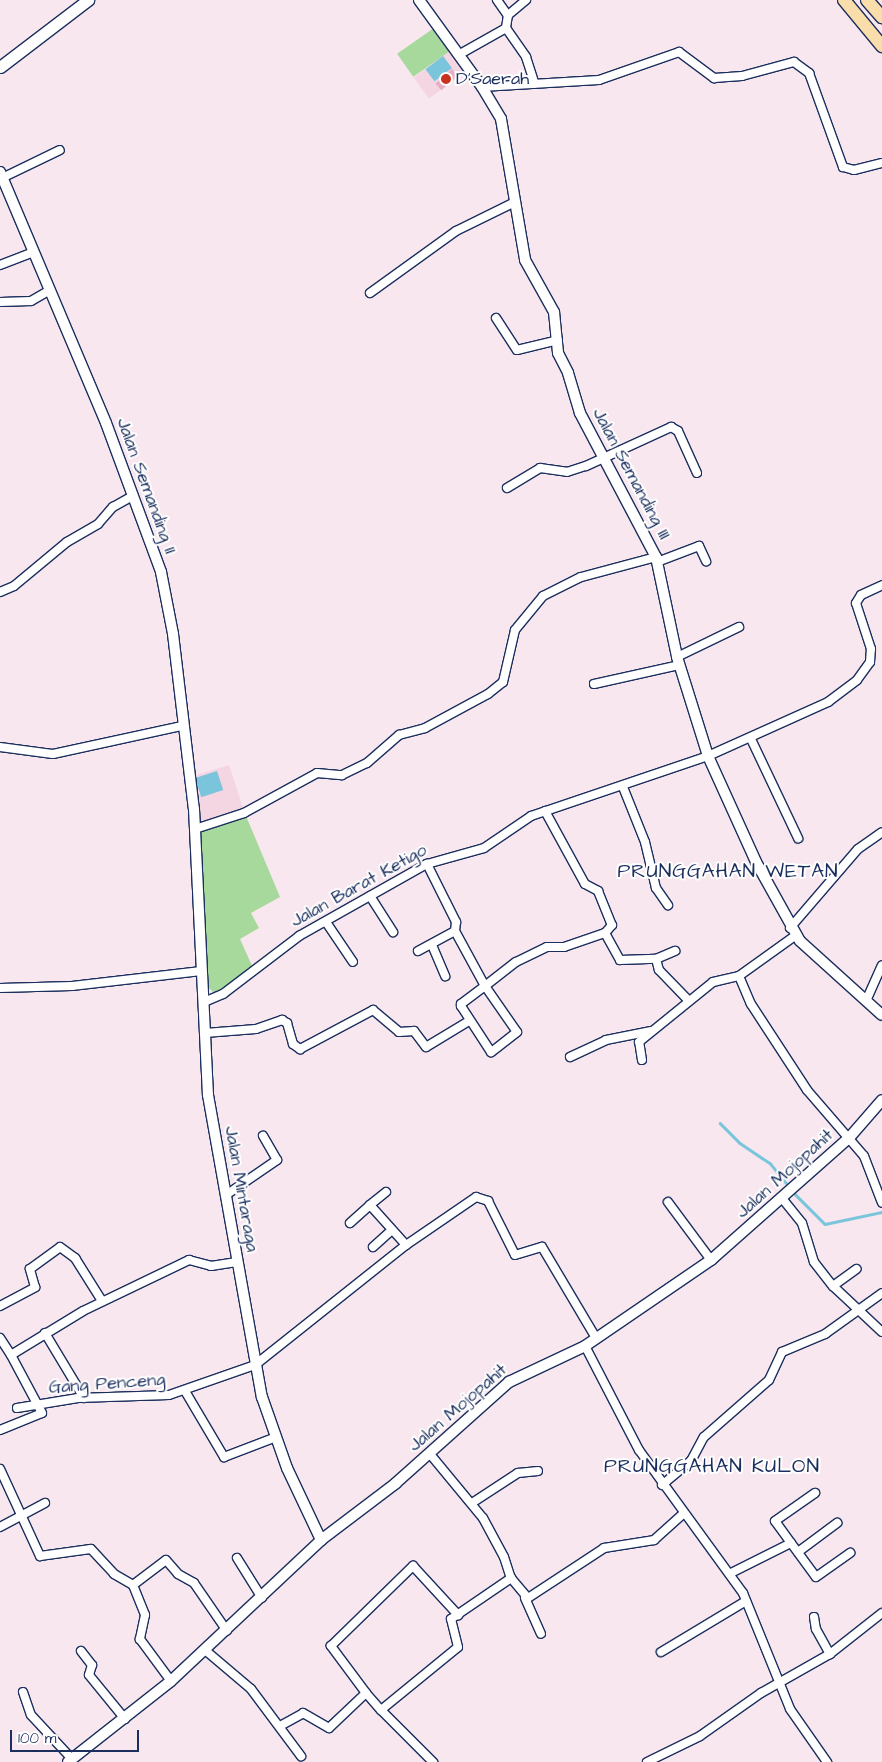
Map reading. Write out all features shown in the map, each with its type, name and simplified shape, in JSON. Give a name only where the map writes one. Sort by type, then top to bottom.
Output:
[{"type":"highway","points":[[844,0],[882,46]]},
{"type":"highway","points":[[867,0],[882,17]]},
{"type":"main road","points":[[0,67],[88,0]]},
{"type":"street","name":"Jalan Semanding III","points":[[419,0],[482,86],[506,137],[526,260],[554,312],[558,353],[568,373],[580,413],[656,560],[678,661],[708,756],[793,932]]},
{"type":"street","points":[[497,0],[508,16]]},
{"type":"street","points":[[526,0],[508,16],[506,28],[526,57],[536,84]]},
{"type":"street","points":[[460,54],[506,28]]},
{"type":"street","points":[[482,86],[599,80],[679,52],[714,78],[794,62],[808,73],[843,167],[854,170],[882,164]]},
{"type":"street","points":[[1,175],[60,150]]},
{"type":"street","name":"Jalan Semanding II","points":[[1,175],[134,496],[166,597],[195,829]]},
{"type":"street","points":[[370,293],[456,231],[516,202]]},
{"type":"street","points":[[0,265],[32,253]]},
{"type":"street","points":[[0,302],[31,301],[48,291]]},
{"type":"street","points":[[496,318],[517,350],[558,340]]},
{"type":"street","points":[[507,488],[533,470],[567,472],[671,427],[678,431],[697,473]]},
{"type":"street","points":[[0,592],[14,586],[67,542],[98,524],[113,507],[134,496]]},
{"type":"street","points":[[195,829],[244,813],[317,774],[342,775],[367,763],[399,735],[425,728],[488,694],[503,682],[515,630],[544,596],[581,577],[656,560],[699,546],[706,561]]},
{"type":"street","name":"Jalan Barat Ketigo","points":[[204,1002],[223,994],[290,942],[427,864],[484,848],[516,824],[545,810],[623,787],[708,756],[751,739],[828,702],[862,674],[871,653],[857,601],[863,593],[882,585]]},
{"type":"street","points":[[594,684],[678,661],[739,627]]},
{"type":"street","points":[[0,747],[53,754],[181,726]]},
{"type":"street","points":[[751,739],[798,838]]},
{"type":"street","points":[[623,787],[645,842],[656,888],[668,905]]},
{"type":"street","points":[[427,864],[456,918],[455,930],[485,986],[518,1033],[490,1051],[469,1021],[462,1004],[485,986],[516,962],[536,952],[605,933],[612,925],[598,891],[585,884],[545,810]]},
{"type":"street","name":"Jalan Mintaraga","points":[[195,829],[208,1095],[255,1364],[276,1437],[321,1540]]},
{"type":"street","points":[[642,1060],[637,1044],[713,982],[739,976],[793,932],[858,849],[882,832]]},
{"type":"street","points":[[370,896],[393,932]]},
{"type":"street","points":[[326,922],[353,962]]},
{"type":"street","points":[[418,951],[432,945],[455,930]]},
{"type":"street","points":[[793,932],[882,1015]]},
{"type":"street","points":[[605,933],[619,959],[656,959],[675,951]]},
{"type":"street","points":[[432,945],[445,976]]},
{"type":"street","points":[[656,959],[659,970],[689,1001]]},
{"type":"street","points":[[866,1001],[882,965]]},
{"type":"street","points":[[0,988],[10,985],[72,986],[201,972]]},
{"type":"street","points":[[739,976],[751,1004],[807,1090],[849,1138],[870,1167],[882,1203]]},
{"type":"street","points":[[205,1033],[256,1029],[282,1020],[288,1024],[293,1044],[300,1048],[376,1010],[399,1032],[414,1031],[426,1047],[469,1021]]},
{"type":"street","points":[[570,1056],[606,1040],[653,1031]]},
{"type":"street","name":"Jalan Mojopahit","points":[[73,1760],[171,1681],[227,1631],[321,1540],[430,1454],[509,1382],[585,1346],[711,1260],[849,1138],[882,1100]]},
{"type":"street","points":[[226,1196],[278,1160],[263,1136]]},
{"type":"street","points":[[350,1222],[386,1192]]},
{"type":"street","name":"Gang Penceng","points":[[17,1408],[84,1398],[154,1396],[185,1391],[255,1364],[281,1348],[406,1246],[476,1197],[483,1198],[515,1254],[542,1247],[596,1338]]},
{"type":"street","points":[[781,1197],[798,1216],[809,1253],[833,1286],[882,1332]]},
{"type":"street","points":[[668,1202],[711,1260]]},
{"type":"street","points":[[370,1205],[406,1246]]},
{"type":"street","points":[[373,1247],[392,1230]]},
{"type":"street","points":[[0,1306],[35,1287],[30,1269],[60,1247],[75,1258],[102,1301]]},
{"type":"street","points":[[11,1355],[45,1333],[102,1301],[189,1260],[211,1266],[237,1262]]},
{"type":"street","points":[[833,1286],[856,1269]]},
{"type":"street","points":[[662,1484],[691,1461],[704,1438],[769,1380],[782,1352],[825,1334],[882,1294]]},
{"type":"street","points":[[45,1333],[84,1398]]},
{"type":"street","points":[[0,1338],[42,1413],[0,1430]]},
{"type":"street","points":[[585,1346],[620,1419],[662,1484],[731,1573],[746,1601],[778,1683],[799,1725],[827,1762]]},
{"type":"street","points":[[185,1391],[224,1458],[276,1437]]},
{"type":"street","points":[[430,1454],[472,1503],[495,1536],[511,1578],[525,1598],[541,1634]]},
{"type":"street","points":[[0,1469],[40,1556],[91,1549],[114,1574],[133,1585],[145,1615],[140,1639],[171,1681]]},
{"type":"street","points":[[472,1503],[518,1473],[538,1471]]},
{"type":"street","points":[[815,1493],[775,1521],[816,1577],[850,1552]]},
{"type":"street","points":[[0,1527],[45,1503]]},
{"type":"street","points":[[525,1598],[604,1548],[654,1540],[684,1513]]},
{"type":"street","points":[[798,1552],[837,1523]]},
{"type":"street","points":[[731,1573],[791,1543]]},
{"type":"street","points":[[237,1558],[262,1598]]},
{"type":"street","points":[[133,1585],[166,1560],[178,1574],[194,1583],[227,1631]]},
{"type":"street","points":[[434,1762],[381,1710],[331,1646],[411,1567],[420,1569],[458,1615]]},
{"type":"street","points":[[381,1710],[458,1647],[450,1624],[458,1615],[511,1578]]},
{"type":"street","points":[[661,1652],[746,1601]]},
{"type":"street","points":[[646,1762],[700,1736],[778,1683],[830,1654],[882,1613]]},
{"type":"street","points":[[814,1617],[816,1629],[830,1654]]},
{"type":"street","points":[[205,1650],[242,1679],[280,1726],[301,1756]]},
{"type":"street","points":[[81,1651],[92,1665],[89,1675],[125,1719]]},
{"type":"street","points":[[23,1692],[31,1715],[73,1760]]},
{"type":"street","points":[[280,1726],[303,1713],[329,1728],[366,1693]]},
{"type":"shaded area","points":[[450,51],[465,72],[429,98],[414,77]]},
{"type":"shaded area","points":[[229,765],[244,811],[199,826],[193,776]]},
{"type":"green space","points":[[434,28],[450,51],[413,77],[397,54]]},
{"type":"green space","points":[[246,816],[280,897],[251,913],[259,928],[240,939],[253,968],[214,993],[209,988],[198,831]]},
{"type":"water","points":[[443,56],[452,68],[434,81],[425,69]]},
{"type":"water","points":[[217,771],[223,790],[201,797],[195,778]]},
{"type":"building","name":"D'Saerah","points":[[452,69],[458,76],[441,90],[435,83]]},
{"type":"waterway","points":[[720,1123],[740,1143],[770,1163],[790,1188]]},
{"type":"waterway","points":[[793,1192],[825,1224],[882,1212]]},
{"type":"place","name":"D'Saerah","points":[[446,79]]},
{"type":"district","name":"PRUNGGAHAN WETAN","points":[[728,871]]},
{"type":"district","name":"PRUNGGAHAN KULON","points":[[712,1466]]}]
